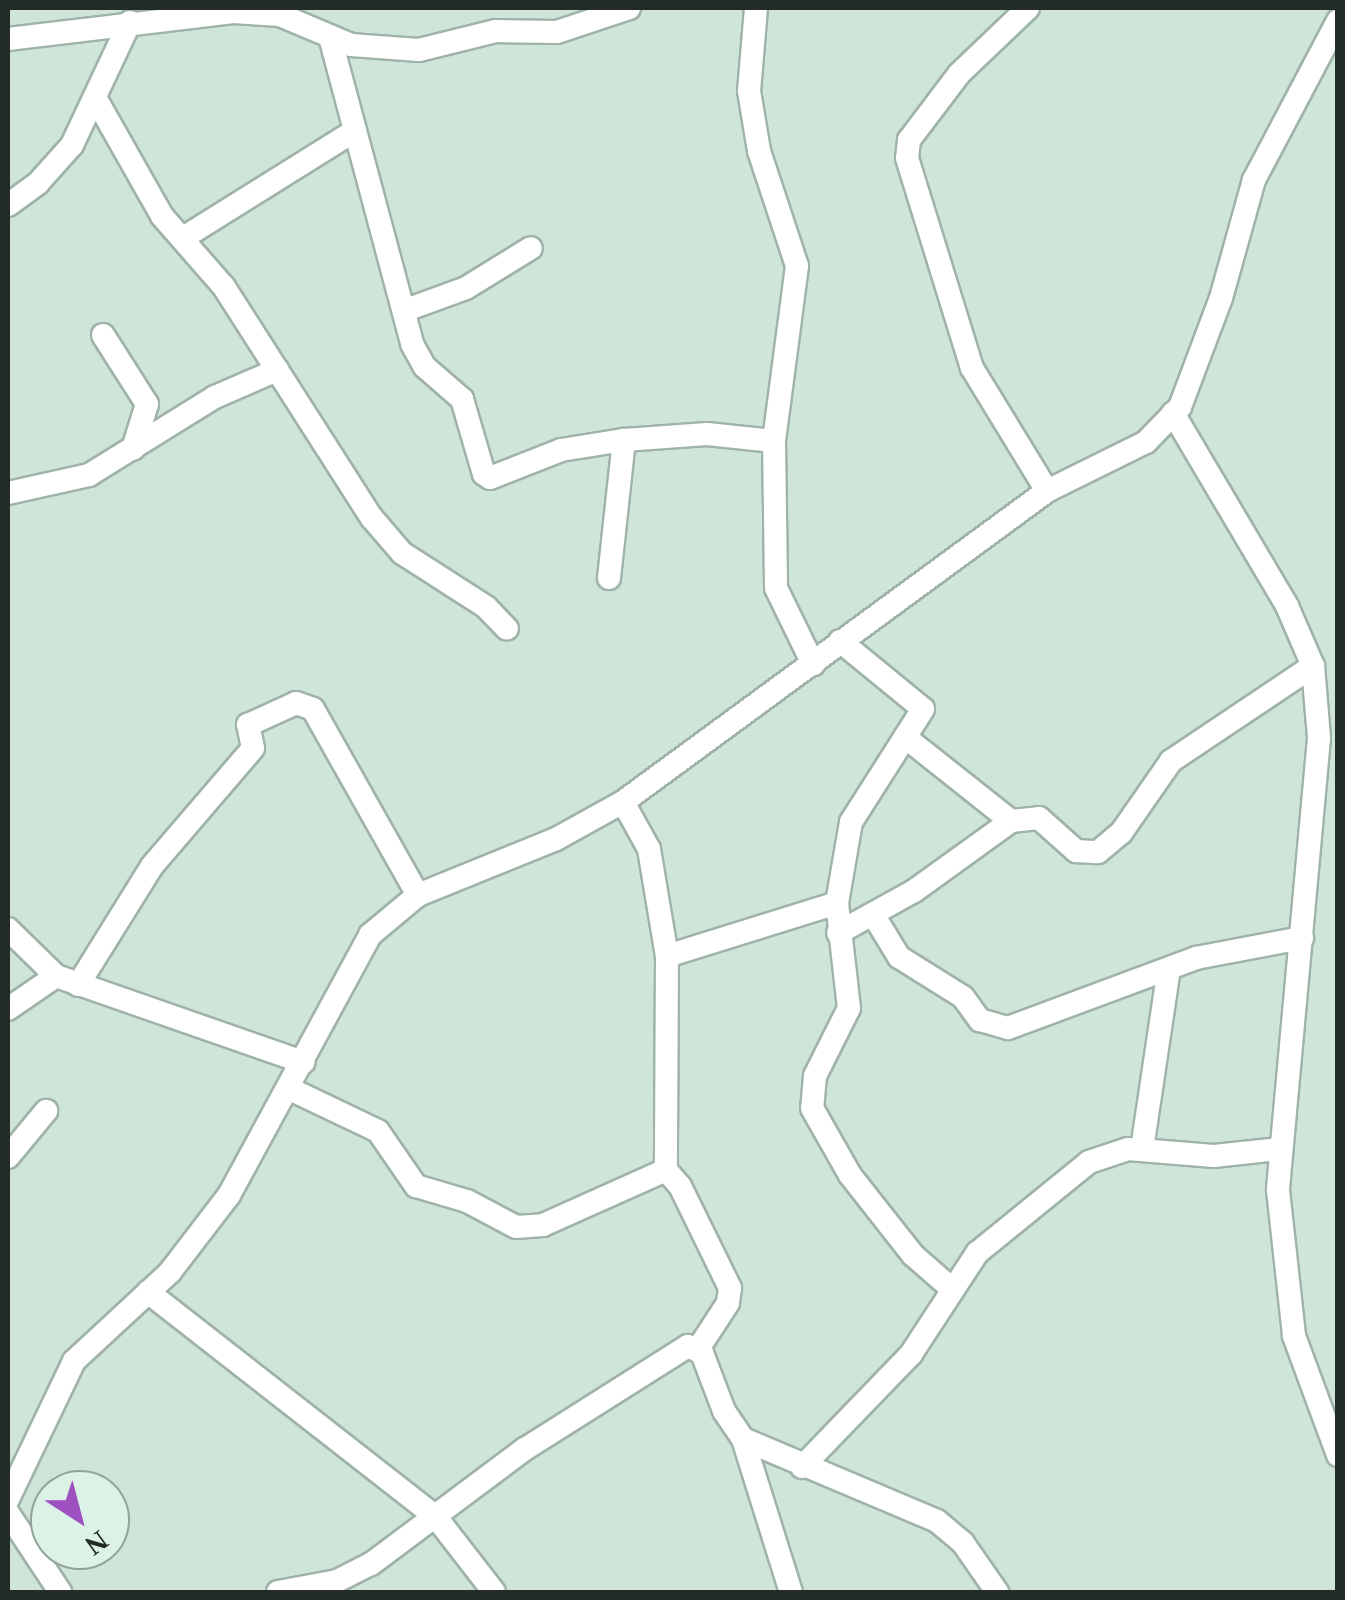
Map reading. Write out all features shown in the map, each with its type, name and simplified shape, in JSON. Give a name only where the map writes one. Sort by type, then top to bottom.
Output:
[{"type":"street","points":[[8,40],[233,12],[280,15],[319,25],[370,48],[419,50],[496,30],[557,32],[595,15],[629,8]]},
{"type":"street","points":[[756,8],[749,91],[759,151],[796,266],[774,442],[776,588],[812,664]]},
{"type":"street","points":[[1028,8],[960,74],[909,140],[907,158],[972,368],[1046,491]]},
{"type":"street","points":[[9,1491],[74,1361],[148,1292],[206,1228],[292,1090],[332,996],[370,935],[418,895],[556,838],[624,802],[1046,491],[1146,442],[1173,413],[1195,377],[1254,180],[1338,21]]},
{"type":"street","points":[[8,204],[52,169],[97,101],[130,22]]},
{"type":"street","points":[[319,25],[354,131],[418,358],[462,399],[490,478],[562,450],[624,440],[707,434],[774,442]]},
{"type":"street","points":[[97,101],[133,170],[182,238],[224,287],[345,480],[394,544],[486,607],[506,629]]},
{"type":"street","points":[[182,238],[354,131]]},
{"type":"street","points":[[406,310],[466,288],[531,248]]},
{"type":"street","points":[[104,336],[147,404],[134,449]]},
{"type":"street","points":[[8,493],[70,482],[134,449],[215,397],[278,370]]},
{"type":"street","points":[[1173,413],[1287,606],[1313,666],[1319,738],[1278,1149],[1294,1336],[1338,1455]]},
{"type":"street","points":[[608,578],[624,440]]},
{"type":"street","points":[[840,640],[922,704],[852,822],[837,903],[849,1008],[814,1076],[812,1108],[850,1175],[913,1255],[952,1289]]},
{"type":"street","points":[[838,933],[874,916],[1011,822],[1039,818],[1076,851],[1098,852],[1120,834],[1170,761],[1313,666]]},
{"type":"street","points":[[8,1008],[67,981],[152,866],[253,748],[248,725],[296,703],[313,709],[418,895]]},
{"type":"street","points":[[905,737],[1011,822]]},
{"type":"street","points":[[624,802],[649,849],[667,956],[666,1170],[680,1186],[730,1288],[728,1303],[698,1349]]},
{"type":"street","points":[[667,956],[837,903]]},
{"type":"street","points":[[874,916],[899,956],[962,996],[980,1020],[1002,1027],[1043,1019],[1211,954],[1302,938]]},
{"type":"street","points":[[11,937],[67,981],[303,1062]]},
{"type":"street","points":[[1142,1148],[1169,969]]},
{"type":"street","points":[[292,1090],[370,1124],[416,1186],[467,1201],[516,1227],[543,1225],[666,1170]]},
{"type":"street","points":[[8,1157],[46,1111]]},
{"type":"street","points":[[802,1467],[911,1354],[952,1289],[996,1234],[1073,1174],[1112,1153],[1142,1148],[1188,1156],[1278,1149]]},
{"type":"street","points":[[148,1292],[435,1516],[494,1592]]},
{"type":"street","points":[[278,1592],[336,1581],[646,1368],[684,1347],[698,1349]]},
{"type":"street","points":[[698,1349],[743,1439],[791,1592]]},
{"type":"street","points":[[743,1439],[937,1521],[963,1543],[997,1592]]},
{"type":"street","points":[[8,1513],[60,1592]]}]
